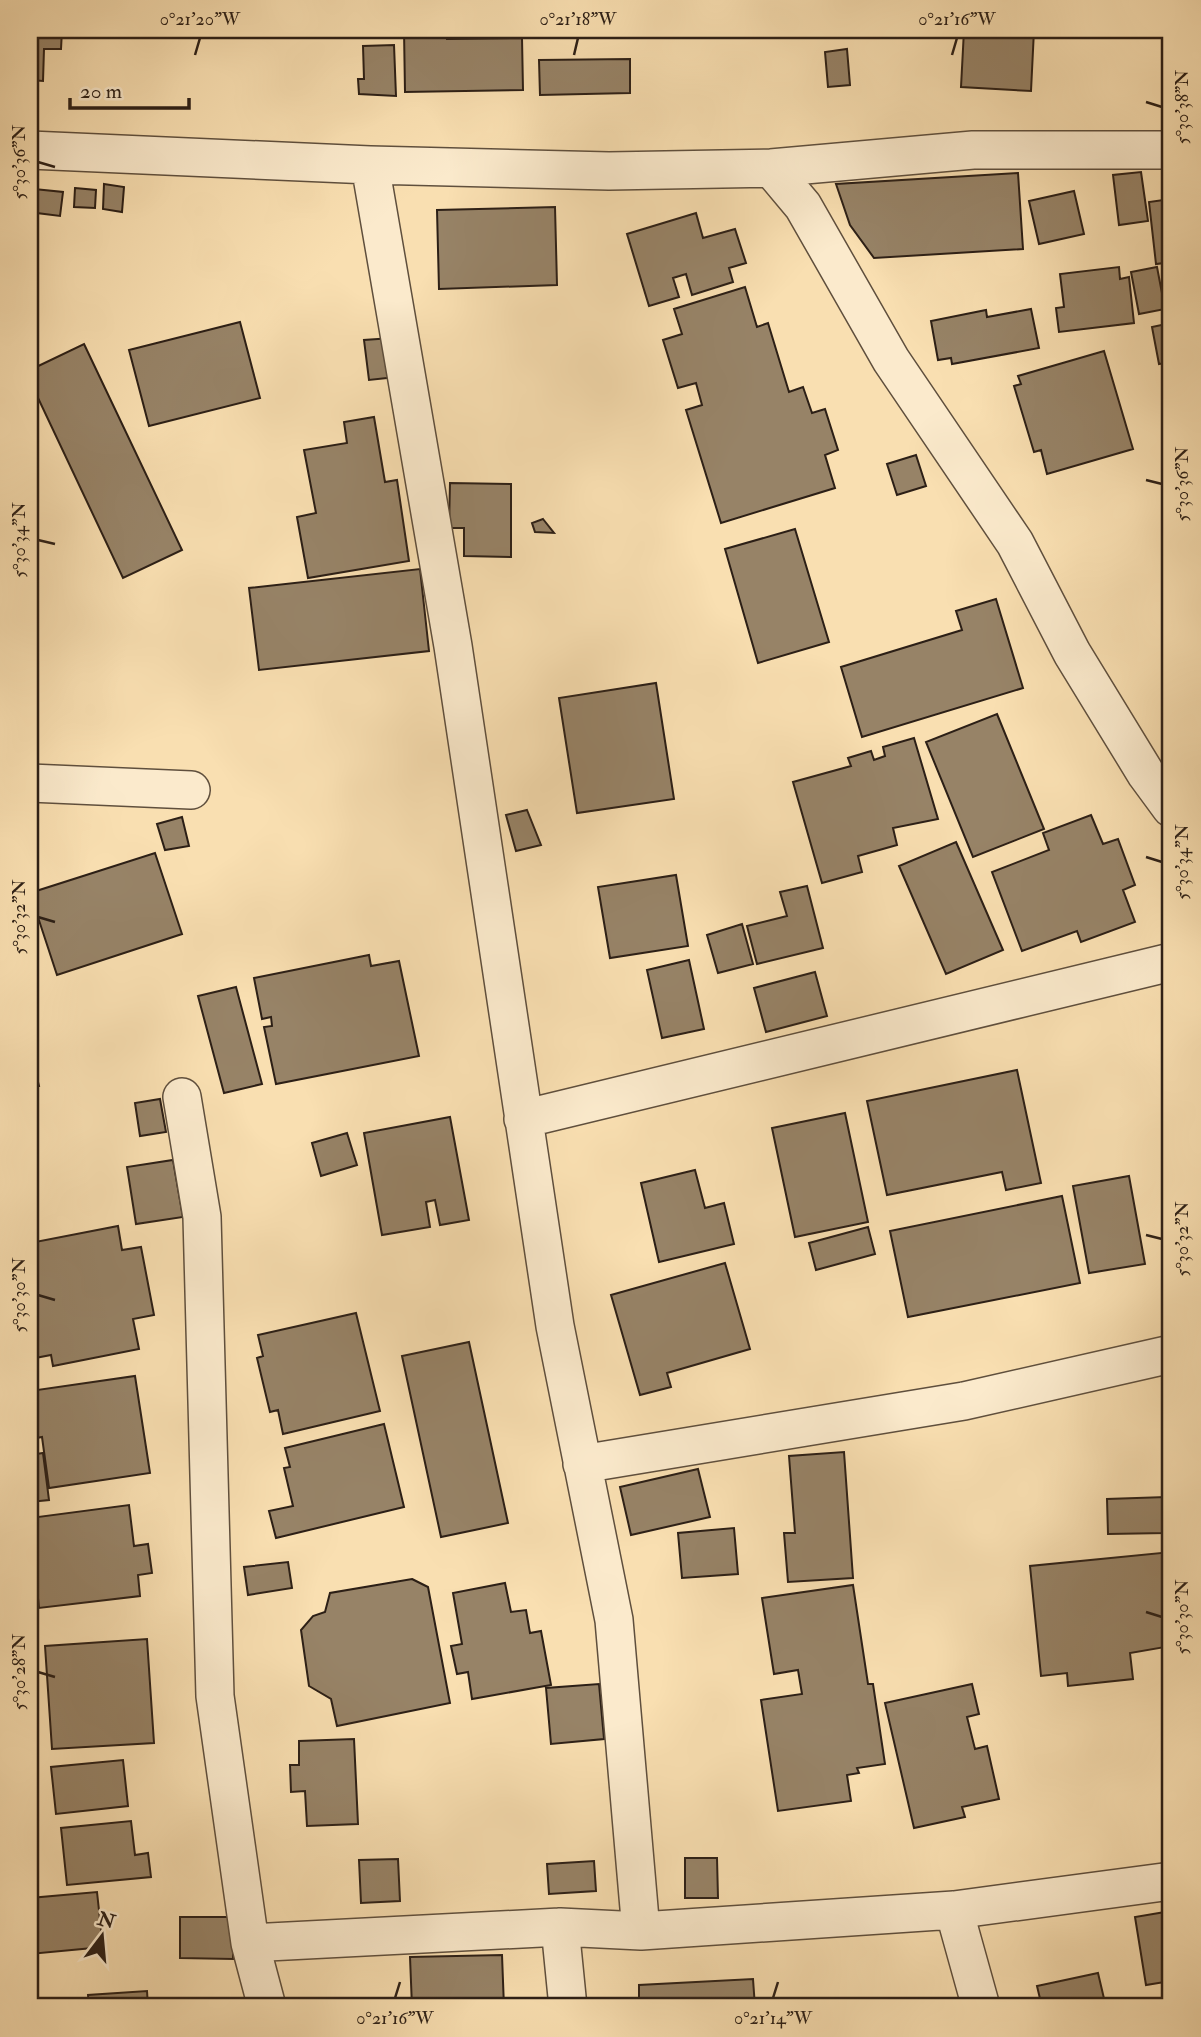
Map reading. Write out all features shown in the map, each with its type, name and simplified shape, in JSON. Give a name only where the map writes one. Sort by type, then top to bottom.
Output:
[{"type":"street","points":[[30,150],[370,165],[609,171],[771,168],[973,150],[1171,150]]},
{"type":"street","points":[[370,165],[453,646],[555,1326],[614,1620],[641,1931]]},
{"type":"street","points":[[771,168],[803,206],[891,360],[1015,544],[1072,653],[1146,774],[1171,806]]},
{"type":"street","points":[[30,783],[191,790]]},
{"type":"street","points":[[523,1119],[1171,962]]},
{"type":"street","points":[[182,1097],[202,1217],[215,1696],[250,1943],[267,2007]]},
{"type":"street","points":[[582,1464],[964,1401],[1171,1354]]},
{"type":"street","points":[[250,1943],[560,1927],[641,1931],[954,1910],[1171,1881]]},
{"type":"street","points":[[954,1910],[981,2007]]},
{"type":"street","points":[[560,1927],[568,2007]]},
{"type":"building","points":[[30,30],[62,30],[61,49],[44,49],[43,81],[30,80]]},
{"type":"building","points":[[93,30],[173,30],[173,38],[93,38]]},
{"type":"building","points":[[404,30],[447,30],[447,39],[522,38],[523,90],[405,92]]},
{"type":"building","points":[[964,30],[1034,30],[1031,91],[961,87]]},
{"type":"building","points":[[394,45],[396,96],[359,94],[358,79],[364,79],[363,46]]},
{"type":"building","points":[[847,49],[850,85],[828,87],[825,52]]},
{"type":"building","points":[[630,59],[630,93],[540,95],[539,60]]},
{"type":"building","points":[[1141,172],[1148,221],[1119,225],[1113,175]]},
{"type":"building","points":[[1018,173],[1023,249],[874,258],[850,225],[836,184]]},
{"type":"building","points":[[104,184],[124,187],[122,212],[103,209]]},
{"type":"building","points":[[75,188],[96,190],[95,208],[74,207]]},
{"type":"building","points":[[34,189],[63,192],[60,216],[37,213]]},
{"type":"building","points":[[1074,191],[1084,234],[1039,244],[1029,201]]},
{"type":"building","points":[[1171,199],[1171,262],[1156,264],[1149,202]]},
{"type":"building","points":[[555,207],[557,285],[439,289],[437,210]]},
{"type":"building","points":[[696,213],[703,238],[735,229],[746,263],[729,268],[733,282],[692,295],[686,274],[673,278],[679,297],[649,306],[627,234]]},
{"type":"building","points":[[1119,267],[1120,279],[1129,277],[1134,323],[1059,332],[1056,308],[1064,307],[1060,274]]},
{"type":"building","points":[[1157,267],[1165,309],[1139,314],[1131,272]]},
{"type":"building","points":[[745,287],[757,327],[768,323],[789,392],[803,387],[812,413],[825,409],[838,450],[825,455],[835,488],[721,523],[686,410],[702,405],[696,383],[678,388],[663,340],[682,334],[674,309]]},
{"type":"building","points":[[1031,309],[1039,348],[952,364],[951,358],[938,360],[931,321],[986,310],[987,317]]},
{"type":"building","points":[[240,322],[260,398],[149,426],[129,350]]},
{"type":"building","points":[[1171,323],[1171,362],[1159,364],[1152,327]]},
{"type":"building","points":[[392,338],[396,377],[369,380],[364,340]]},
{"type":"building","points":[[84,344],[182,550],[123,578],[30,381],[30,370]]},
{"type":"building","points":[[1104,351],[1133,449],[1047,474],[1041,450],[1034,452],[1014,386],[1021,384],[1018,376]]},
{"type":"building","points":[[374,417],[385,482],[397,480],[409,561],[308,578],[297,517],[316,513],[304,450],[347,443],[344,422]]},
{"type":"building","points":[[916,455],[926,486],[897,495],[887,464]]},
{"type":"building","points":[[450,483],[511,484],[511,557],[464,556],[464,528],[449,528]]},
{"type":"building","points":[[543,519],[554,533],[535,532],[532,523]]},
{"type":"building","points":[[795,529],[829,642],[758,663],[725,549]]},
{"type":"building","points":[[420,569],[429,651],[259,670],[249,588]]},
{"type":"building","points":[[996,599],[1023,688],[862,737],[841,667],[962,630],[956,611]]},
{"type":"building","points":[[656,683],[674,799],[577,813],[559,698]]},
{"type":"building","points":[[997,714],[1044,829],[973,857],[926,742]]},
{"type":"building","points":[[914,738],[938,819],[893,828],[897,845],[858,856],[862,872],[822,883],[793,782],[851,766],[848,758],[871,751],[874,760],[885,756],[883,747]]},
{"type":"building","points":[[527,810],[541,845],[516,851],[506,815]]},
{"type":"building","points":[[1091,815],[1103,844],[1118,839],[1135,885],[1123,890],[1135,922],[1081,942],[1077,931],[1022,951],[992,872],[1049,850],[1043,833]]},
{"type":"building","points":[[182,817],[189,846],[165,850],[157,824]]},
{"type":"building","points":[[956,842],[1003,950],[946,974],[899,866]]},
{"type":"building","points":[[155,853],[182,934],[57,975],[30,893]]},
{"type":"building","points":[[676,875],[688,946],[610,958],[598,887]]},
{"type":"building","points":[[807,886],[823,948],[757,964],[747,926],[787,916],[780,892]]},
{"type":"building","points":[[742,924],[753,964],[718,973],[707,935]]},
{"type":"building","points":[[369,955],[371,966],[399,961],[419,1056],[276,1084],[264,1027],[272,1026],[271,1017],[262,1019],[254,978]]},
{"type":"building","points":[[689,960],[704,1029],[662,1038],[647,970]]},
{"type":"building","points":[[815,972],[827,1016],[766,1032],[754,988]]},
{"type":"building","points":[[236,987],[262,1084],[224,1093],[198,996]]},
{"type":"building","points":[[30,1049],[39,1086],[30,1088]]},
{"type":"building","points":[[1017,1070],[1041,1183],[1006,1190],[1002,1172],[887,1195],[867,1101]]},
{"type":"building","points":[[160,1099],[166,1132],[140,1136],[135,1103]]},
{"type":"building","points":[[845,1113],[868,1222],[795,1237],[772,1128]]},
{"type":"building","points":[[450,1117],[469,1220],[440,1225],[435,1200],[426,1202],[430,1227],[382,1235],[364,1133]]},
{"type":"building","points":[[347,1133],[357,1165],[321,1176],[312,1143]]},
{"type":"building","points":[[173,1160],[183,1217],[136,1224],[127,1167]]},
{"type":"building","points":[[695,1170],[705,1208],[724,1203],[734,1244],[659,1262],[641,1183]]},
{"type":"building","points":[[1129,1176],[1145,1264],[1089,1273],[1073,1186]]},
{"type":"building","points":[[1062,1196],[1080,1283],[908,1317],[890,1231]]},
{"type":"building","points":[[118,1226],[122,1250],[141,1247],[154,1315],[133,1319],[139,1349],[53,1366],[51,1355],[30,1359],[30,1243]]},
{"type":"building","points":[[868,1227],[875,1254],[816,1270],[809,1243]]},
{"type":"building","points":[[725,1263],[750,1349],[667,1373],[671,1387],[640,1395],[611,1295]]},
{"type":"building","points":[[356,1313],[380,1411],[283,1434],[278,1410],[270,1412],[257,1358],[263,1356],[258,1335]]},
{"type":"building","points":[[469,1342],[508,1523],[441,1537],[402,1356]]},
{"type":"building","points":[[135,1376],[150,1473],[49,1488],[42,1437],[31,1439],[30,1391]]},
{"type":"building","points":[[384,1424],[404,1507],[276,1538],[269,1511],[293,1506],[284,1468],[290,1467],[285,1448]]},
{"type":"building","points":[[1167,1443],[1171,1443],[1171,1482]]},
{"type":"building","points":[[844,1452],[853,1578],[788,1582],[784,1533],[795,1533],[789,1456]]},
{"type":"building","points":[[43,1453],[49,1500],[30,1502],[30,1455]]},
{"type":"building","points":[[698,1469],[710,1517],[631,1535],[620,1487]]},
{"type":"building","points":[[1166,1497],[1166,1533],[1108,1534],[1107,1499]]},
{"type":"building","points":[[129,1505],[134,1546],[148,1544],[152,1573],[138,1575],[140,1596],[39,1608],[30,1518]]},
{"type":"building","points":[[734,1528],[738,1574],[682,1578],[678,1533]]},
{"type":"building","points":[[1171,1552],[1171,1646],[1130,1653],[1133,1679],[1068,1686],[1067,1673],[1041,1676],[1030,1566]]},
{"type":"building","points":[[288,1562],[292,1588],[248,1595],[244,1567]]},
{"type":"building","points":[[412,1579],[428,1587],[450,1703],[337,1726],[331,1699],[309,1686],[301,1630],[313,1616],[325,1612],[330,1593]]},
{"type":"building","points":[[505,1583],[511,1612],[526,1610],[530,1633],[541,1631],[551,1685],[472,1699],[468,1672],[457,1674],[451,1646],[462,1644],[453,1593]]},
{"type":"building","points":[[853,1585],[868,1684],[873,1684],[885,1764],[857,1768],[859,1773],[847,1775],[851,1801],[778,1811],[761,1700],[802,1694],[798,1670],[774,1674],[762,1598]]},
{"type":"building","points":[[147,1639],[154,1743],[52,1749],[45,1646]]},
{"type":"building","points":[[599,1684],[604,1739],[551,1744],[546,1688]]},
{"type":"building","points":[[972,1684],[979,1714],[967,1717],[975,1749],[987,1746],[999,1799],[962,1807],[965,1817],[914,1828],[885,1703]]},
{"type":"building","points":[[30,1714],[37,1762],[30,1763]]},
{"type":"building","points":[[354,1739],[358,1824],[307,1826],[305,1791],[291,1792],[290,1765],[299,1765],[299,1741]]},
{"type":"building","points":[[123,1760],[128,1806],[56,1814],[51,1767]]},
{"type":"building","points":[[131,1821],[135,1855],[148,1853],[151,1877],[67,1885],[61,1828]]},
{"type":"building","points":[[685,1858],[717,1858],[718,1898],[685,1898]]},
{"type":"building","points":[[398,1859],[400,1901],[361,1903],[359,1860]]},
{"type":"building","points":[[594,1861],[596,1891],[549,1894],[547,1864]]},
{"type":"building","points":[[97,1892],[103,1947],[30,1954],[30,1898]]},
{"type":"building","points":[[1171,1911],[1171,1981],[1146,1985],[1135,1917]]},
{"type":"building","points":[[180,1917],[233,1917],[233,1959],[180,1958]]},
{"type":"building","points":[[502,1955],[504,2007],[412,2007],[410,1957]]},
{"type":"building","points":[[1098,1973],[1106,2007],[1042,2007],[1037,1986]]},
{"type":"building","points":[[753,1979],[755,2007],[639,2007],[639,1985]]},
{"type":"building","points":[[147,1991],[148,2007],[89,2007],[88,1995]]},
{"type":"building","points":[[58,1998],[59,2007],[30,2007],[30,2000]]}]
